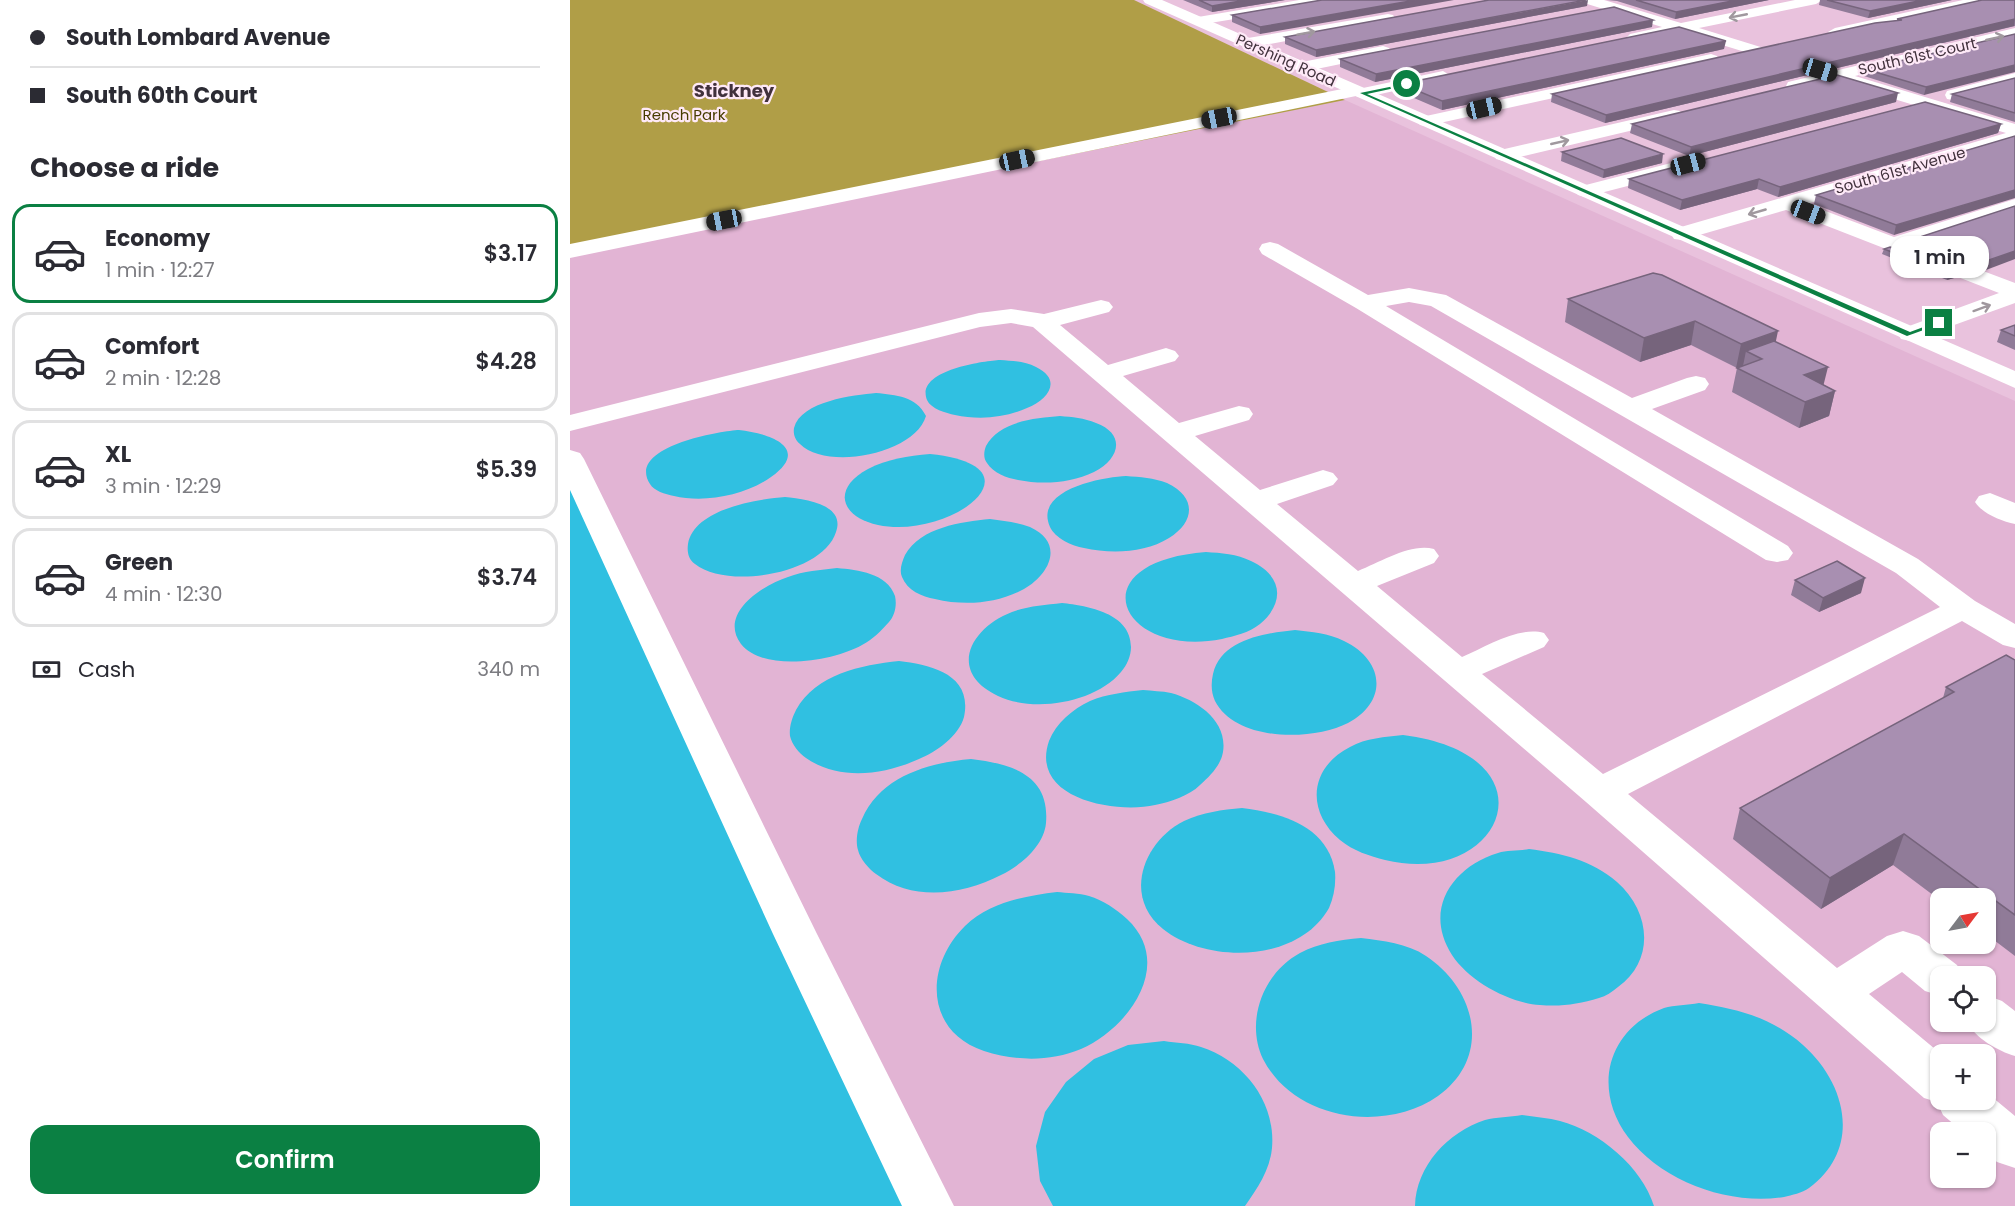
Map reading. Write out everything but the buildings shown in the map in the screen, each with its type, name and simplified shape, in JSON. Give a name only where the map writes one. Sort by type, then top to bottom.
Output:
[{"type":"street","name":"Pershing Road","points":[[1154,0],[1503,156],[2015,380]]},
{"type":"street","points":[[1198,21],[1324,0]]},
{"type":"street","points":[[1589,0],[2015,129]]},
{"type":"street","points":[[1623,39],[1816,0]]},
{"type":"street","points":[[1822,35],[1982,0]]},
{"type":"street","points":[[1580,14],[1645,2]]},
{"type":"street","points":[[1248,43],[1398,16]]},
{"type":"street","name":"South 61st Court","points":[[1779,89],[2015,33]]},
{"type":"street","points":[[1425,121],[1788,43]]},
{"type":"street","points":[[1302,67],[1395,49]]},
{"type":"street","points":[[570,251],[1454,74]]},
{"type":"street","points":[[1891,111],[2015,78]]},
{"type":"street","points":[[1523,99],[1554,111]]},
{"type":"street","points":[[1503,156],[1686,112]]},
{"type":"street","points":[[1574,119],[1636,144]]},
{"type":"street","name":"South 61st Avenue","points":[[1682,234],[2015,136]]},
{"type":"street","points":[[1585,191],[1688,164],[1656,152]]},
{"type":"street","points":[[1786,203],[2015,291]]},
{"type":"street","points":[[1894,244],[2015,205]]},
{"type":"street","points":[[1270,249],[1364,303],[1777,553]]},
{"type":"street","points":[[1364,303],[1409,295],[1438,300],[1907,566],[1963,608],[2015,638]]},
{"type":"street","points":[[1910,334],[2015,295]]},
{"type":"street","points":[[1042,322],[1101,307]]},
{"type":"street","points":[[570,423],[980,320],[1011,315],[1042,322],[1930,1074]]},
{"type":"street","points":[[1102,374],[1166,357]]},
{"type":"street","points":[[1630,408],[1696,384]]},
{"type":"street","points":[[1173,434],[1239,414]]},
{"type":"street","points":[[570,459],[795,934],[928,1206]]},
{"type":"street","points":[[1254,502],[1323,479]]},
{"type":"street","points":[[1352,585],[1423,556]]},
{"type":"street","points":[[1600,792],[1963,608]]},
{"type":"street","points":[[1456,672],[1532,640]]},
{"type":"street","points":[[1835,993],[1903,948],[1930,969]]},
{"type":"street","points":[[1996,1022],[2015,1037]]},
{"type":"street","points":[[1972,1110],[2015,1146]]},
{"type":"shaded area","points":[[1345,100],[2015,401],[2015,1206],[570,1206],[570,254]]},
{"type":"green space","name":"Rench Park","points":[[570,0],[1134,0],[1345,100],[570,254]]},
{"type":"water","points":[[1000,360],[1027,364],[1044,372],[1051,384],[1046,395],[1035,404],[1019,411],[983,418],[947,413],[935,408],[927,400],[926,390],[931,381],[941,374],[967,365]]},
{"type":"water","points":[[876,393],[905,398],[917,404],[926,416],[919,429],[888,449],[849,457],[813,452],[796,439],[794,428],[807,411],[829,401]]},
{"type":"water","points":[[1060,416],[1092,421],[1112,433],[1116,447],[1114,454],[1103,467],[1085,476],[1047,483],[1028,482],[1005,476],[993,470],[986,461],[984,455],[986,446],[1000,431],[1019,422]]},
{"type":"water","points":[[739,430],[773,438],[787,450],[788,457],[783,466],[761,484],[737,493],[698,499],[664,493],[650,484],[646,471],[651,460],[662,451],[696,438]]},
{"type":"water","points":[[930,454],[964,461],[982,472],[984,486],[975,500],[957,512],[933,522],[906,527],[878,525],[865,521],[849,509],[845,502],[845,493],[856,477],[883,463]]},
{"type":"water","points":[[1126,476],[1162,481],[1184,495],[1188,502],[1188,517],[1178,532],[1149,547],[1116,551],[1094,550],[1074,545],[1064,541],[1052,531],[1047,514],[1052,503],[1061,494],[1102,479]]},
{"type":"water","points":[[570,487],[910,1206],[570,1206]]},
{"type":"water","points":[[785,497],[821,505],[835,515],[836,532],[828,546],[813,558],[773,574],[750,576],[729,576],[710,572],[691,560],[688,544],[693,532],[702,522],[728,508],[759,500]]},
{"type":"water","points":[[990,519],[1030,527],[1047,541],[1050,558],[1047,567],[1033,583],[1003,598],[969,603],[925,597],[904,582],[901,566],[905,555],[921,538],[955,524]]},
{"type":"water","points":[[1206,552],[1229,554],[1246,559],[1269,574],[1277,590],[1277,598],[1268,616],[1256,627],[1241,634],[1222,639],[1187,641],[1158,635],[1138,623],[1127,607],[1127,589],[1139,573],[1165,559]]},
{"type":"water","points":[[837,568],[871,574],[886,582],[891,588],[896,599],[896,606],[889,622],[880,632],[850,651],[835,656],[800,661],[766,659],[752,653],[741,644],[735,633],[735,622],[739,611],[756,594],[767,586],[794,575]]},
{"type":"water","points":[[1062,603],[1084,606],[1106,613],[1124,626],[1129,635],[1131,650],[1121,672],[1110,683],[1080,698],[1046,704],[1013,701],[998,696],[982,686],[973,675],[969,663],[970,651],[985,628],[997,619],[1018,610]]},
{"type":"water","points":[[1295,630],[1338,638],[1357,649],[1374,669],[1375,692],[1370,704],[1348,723],[1333,729],[1296,735],[1257,731],[1225,714],[1215,701],[1212,684],[1218,662],[1225,653],[1235,645],[1258,636]]},
{"type":"water","points":[[899,661],[936,669],[956,681],[965,702],[964,717],[952,737],[926,756],[877,772],[847,773],[833,770],[806,758],[798,751],[790,736],[791,723],[796,710],[815,688],[841,673],[870,665]]},
{"type":"water","points":[[1143,690],[1168,692],[1181,696],[1200,707],[1216,722],[1221,731],[1223,752],[1220,761],[1208,778],[1196,789],[1173,800],[1138,807],[1099,804],[1063,789],[1052,777],[1046,761],[1052,734],[1071,712],[1090,701],[1109,695]]},
{"type":"water","points":[[1403,735],[1452,747],[1483,767],[1497,791],[1497,816],[1484,838],[1460,856],[1426,864],[1385,860],[1362,853],[1345,844],[1329,829],[1321,816],[1317,803],[1320,778],[1326,766],[1336,756],[1362,742]]},
{"type":"water","points":[[971,759],[1000,764],[1025,774],[1042,793],[1046,806],[1046,823],[1041,840],[1030,854],[1016,866],[986,882],[938,893],[906,889],[890,883],[873,872],[861,857],[857,842],[859,826],[870,804],[881,792],[907,774],[938,764]]},
{"type":"water","points":[[1242,808],[1287,818],[1313,833],[1323,843],[1331,856],[1335,872],[1334,890],[1329,908],[1315,926],[1296,939],[1274,948],[1251,952],[1227,952],[1203,948],[1181,940],[1163,929],[1150,916],[1143,901],[1141,886],[1143,870],[1149,855],[1170,830],[1184,821],[1205,813]]},
{"type":"water","points":[[1529,849],[1564,855],[1597,868],[1617,882],[1637,907],[1642,921],[1643,950],[1630,976],[1607,995],[1570,1005],[1548,1006],[1516,1000],[1479,982],[1459,965],[1452,955],[1440,922],[1447,892],[1467,869],[1482,860],[1502,852]]},
{"type":"water","points":[[1057,892],[1085,895],[1104,902],[1127,919],[1141,937],[1147,955],[1146,974],[1140,993],[1129,1011],[1099,1039],[1081,1049],[1057,1056],[1033,1059],[1008,1057],[984,1051],[964,1041],[950,1029],[941,1013],[937,996],[938,977],[943,959],[952,942],[965,926],[985,911],[1020,898]]},
{"type":"water","points":[[1361,938],[1403,945],[1426,956],[1443,970],[1457,987],[1466,1005],[1471,1024],[1471,1044],[1466,1062],[1455,1080],[1438,1096],[1417,1108],[1393,1115],[1368,1117],[1343,1115],[1318,1108],[1296,1096],[1278,1080],[1263,1059],[1258,1044],[1257,1014],[1267,985],[1276,973],[1300,953],[1314,947],[1329,942]]},
{"type":"water","points":[[1699,1003],[1754,1016],[1780,1028],[1803,1045],[1830,1078],[1838,1097],[1842,1116],[1842,1136],[1837,1155],[1826,1172],[1806,1190],[1784,1197],[1763,1199],[1719,1194],[1698,1187],[1677,1178],[1642,1153],[1628,1137],[1617,1119],[1610,1100],[1609,1081],[1611,1062],[1618,1045],[1629,1030],[1664,1008]]},
{"type":"water","points":[[1164,1041],[1197,1046],[1217,1053],[1243,1073],[1263,1100],[1272,1131],[1271,1156],[1266,1172],[1250,1200],[1245,1206],[1053,1206],[1040,1181],[1036,1146],[1045,1112],[1066,1082],[1094,1059],[1128,1045]]},
{"type":"water","points":[[1522,1115],[1560,1121],[1575,1126],[1604,1142],[1640,1178],[1654,1206],[1415,1206],[1421,1177],[1428,1164],[1447,1142],[1471,1126],[1485,1120]]},
{"type":"district","name":"Stickney","points":[[734,90]]},
{"type":"route","points":[[1407,84],[1362,93],[1910,334],[1939,323]]}]
